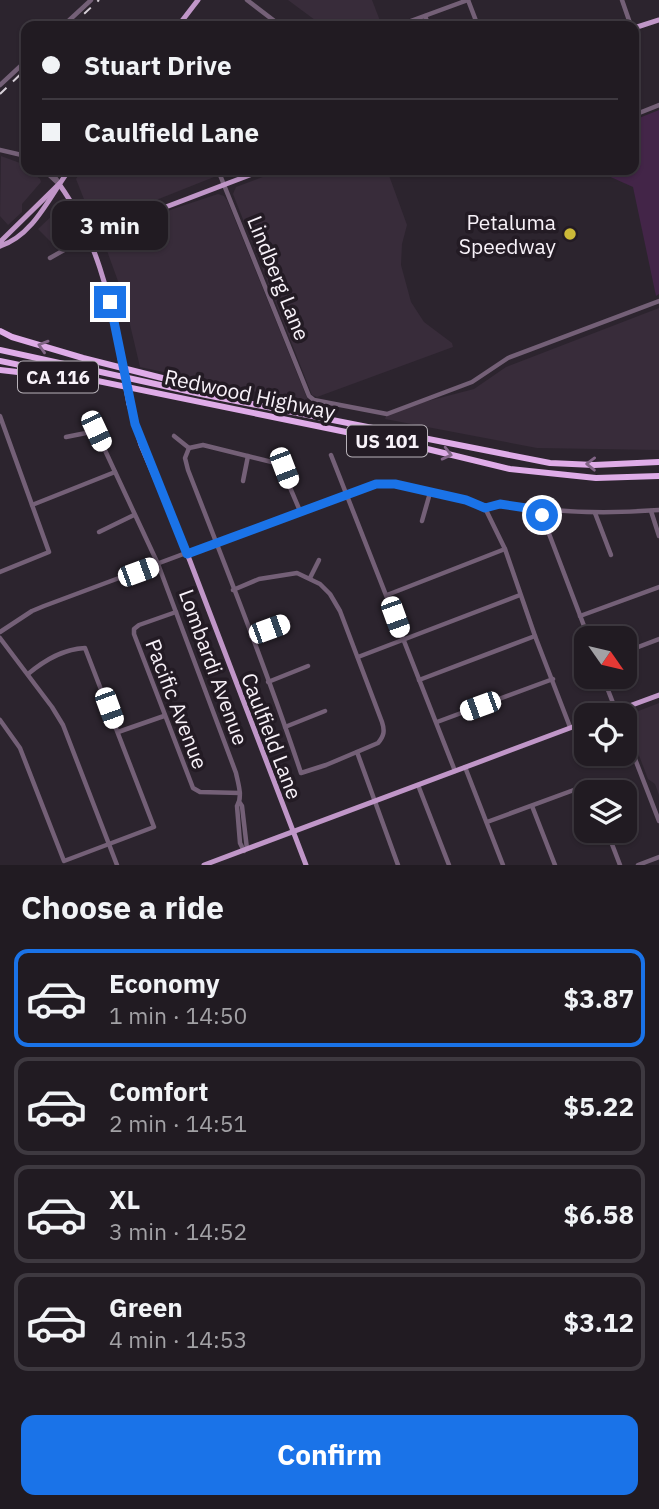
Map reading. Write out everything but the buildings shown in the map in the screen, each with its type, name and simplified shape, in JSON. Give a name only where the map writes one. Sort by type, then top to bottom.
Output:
[{"type":"highway","name":"CA 116","points":[[0,331],[101,363],[182,383],[201,394]]},
{"type":"highway","name":"Redwood Highway","points":[[0,349],[201,394],[550,463],[594,465],[659,462]]},
{"type":"highway","name":"Redwood Highway","points":[[0,361],[419,447],[510,470],[596,478],[659,476]]},
{"type":"highway","name":"CA 116","points":[[0,370],[117,384]]},
{"type":"main road","points":[[182,21],[198,0]]},
{"type":"main road","points":[[639,25],[659,20]]},
{"type":"main road","points":[[0,246],[2,240],[65,175]]},
{"type":"main road","points":[[87,237],[248,175]]},
{"type":"main road","name":"Caulfield Lane","points":[[59,184],[72,202],[110,302],[129,404],[141,444],[187,554],[306,865]]},
{"type":"main road","points":[[637,704],[659,695]]},
{"type":"main road","points":[[204,865],[574,726]]},
{"type":"street","points":[[68,21],[91,0]]},
{"type":"street","points":[[247,0],[274,21]]},
{"type":"street","points":[[411,21],[468,0],[476,21]]},
{"type":"street","points":[[622,0],[630,21]]},
{"type":"street","points":[[425,16],[427,21]]},
{"type":"street","points":[[0,85],[21,66]]},
{"type":"street","points":[[639,113],[659,106]]},
{"type":"street","points":[[0,150],[21,156]]},
{"type":"street","name":"Caulfield Lane","points":[[49,175],[59,184]]},
{"type":"street","name":"Caulfield Lane","points":[[53,175],[59,184]]},
{"type":"street","name":"Lindberg Lane","points":[[220,175],[311,398],[387,414],[472,382],[508,358],[659,301]]},
{"type":"street","points":[[50,258],[87,237]]},
{"type":"street","points":[[0,415],[49,552],[0,572]]},
{"type":"street","name":"Lombardi Avenue","points":[[66,437],[96,431],[159,564],[236,773],[240,793],[240,803],[237,806],[240,843],[245,850]]},
{"type":"street","points":[[174,436],[189,448]]},
{"type":"street","points":[[189,448],[203,445],[280,464],[300,511]]},
{"type":"street","points":[[189,448],[185,458],[188,470],[301,773],[377,743],[383,737],[384,729],[340,611],[330,594],[310,578],[297,573],[259,579],[233,590]]},
{"type":"street","points":[[331,455],[455,771]]},
{"type":"street","points":[[243,481],[248,456]]},
{"type":"street","points":[[32,505],[115,472]]},
{"type":"street","points":[[0,632],[32,611],[376,484],[395,484],[466,500],[485,508],[500,504],[540,510],[659,510]]},
{"type":"street","points":[[422,521],[430,493]]},
{"type":"street","points":[[485,508],[505,550],[570,727]]},
{"type":"street","points":[[540,510],[584,626]]},
{"type":"street","points":[[651,511],[659,536]]},
{"type":"street","points":[[595,512],[611,555]]},
{"type":"street","points":[[99,532],[134,515]]},
{"type":"street","points":[[387,595],[505,550]]},
{"type":"street","points":[[310,578],[319,559]]},
{"type":"street","points":[[580,616],[659,587]]},
{"type":"street","points":[[358,657],[520,595]]},
{"type":"street","name":"Pacific Avenue","points":[[176,612],[134,629],[164,716],[193,788],[200,792],[240,793]]},
{"type":"street","points":[[251,636],[288,622]]},
{"type":"street","points":[[419,680],[535,636]]},
{"type":"street","points":[[0,638],[63,725],[117,865]]},
{"type":"street","points":[[637,647],[659,639]]},
{"type":"street","points":[[0,720],[20,748],[64,861],[154,827],[85,648],[58,654],[28,674]]},
{"type":"street","points":[[268,682],[308,666]]},
{"type":"street","points":[[437,722],[553,679]]},
{"type":"street","points":[[285,727],[325,710]]},
{"type":"street","points":[[118,732],[164,716]]},
{"type":"street","points":[[357,752],[398,865]]},
{"type":"street","points":[[637,764],[659,821]]},
{"type":"street","points":[[466,767],[503,865]]},
{"type":"street","points":[[418,785],[449,865]]},
{"type":"street","points":[[487,822],[574,790]]},
{"type":"street","points":[[532,806],[555,865]]},
{"type":"street","points":[[612,843],[620,865]]},
{"type":"street","points":[[638,865],[659,857]]},
{"type":"shaded area","points":[[288,0],[372,0],[380,21],[314,21]]},
{"type":"shaded area","points":[[659,110],[659,294],[656,296],[633,187],[606,175],[639,175],[639,118]]},
{"type":"shaded area","points":[[1,156],[21,164],[21,175],[35,175],[41,182],[22,204],[22,212],[8,225],[0,216]]},
{"type":"shaded area","points":[[79,175],[214,177],[126,212],[93,222],[76,179]]},
{"type":"shaded area","points":[[268,175],[389,175],[407,225],[402,244],[401,265],[411,302],[424,322],[452,343],[453,347],[317,397],[312,395],[233,194],[236,187]]},
{"type":"shaded area","points":[[218,194],[227,200],[309,403],[140,367],[123,295],[102,237]]},
{"type":"shaded area","points":[[57,211],[69,219],[73,230],[70,239],[55,246],[38,229]]},
{"type":"shaded area","points":[[659,308],[659,450],[537,448],[385,419],[386,416],[424,402],[474,389],[506,367]]},
{"type":"shaded area","points":[[659,703],[659,795],[655,784],[648,779],[637,750],[637,712]]},
{"type":"railway","points":[[76,21],[99,0]]},
{"type":"railway","points":[[0,94],[21,74]]},
{"type":"place","name":"Petaluma Speedway","points":[[570,234]]},
{"type":"route","points":[[110,302],[129,404],[141,444],[187,554],[376,484],[395,484],[466,500],[485,508],[500,504],[540,510],[542,515]]}]
